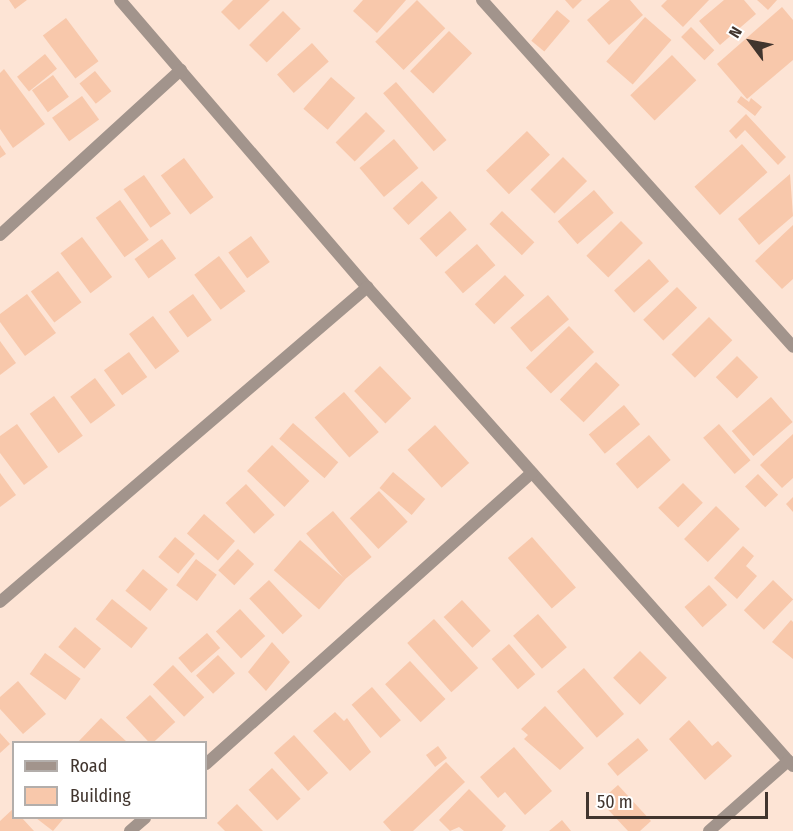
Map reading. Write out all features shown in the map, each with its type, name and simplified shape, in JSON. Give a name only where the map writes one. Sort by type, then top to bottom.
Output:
[{"type":"street","points":[[120,0],[367,286],[791,763],[709,831]]},
{"type":"street","points":[[482,0],[793,347]]},
{"type":"street","points":[[0,235],[181,70]]},
{"type":"street","points":[[0,602],[367,286]]},
{"type":"street","points":[[207,763],[532,473]]},
{"type":"street","points":[[130,831],[144,819]]},
{"type":"building","points":[[9,0],[27,0],[15,9]]},
{"type":"building","points":[[233,0],[270,0],[239,30],[221,12]]},
{"type":"building","points":[[363,0],[406,0],[377,33],[353,11]]},
{"type":"building","points":[[417,0],[445,28],[404,70],[375,42]]},
{"type":"building","points":[[565,0],[582,0],[573,9]]},
{"type":"building","points":[[610,0],[630,0],[643,15],[609,45],[587,20]]},
{"type":"building","points":[[667,0],[709,0],[683,27],[661,6]]},
{"type":"building","points":[[724,0],[744,0],[756,14],[720,45],[699,21]]},
{"type":"building","points":[[757,0],[777,0],[768,10]]},
{"type":"building","points":[[782,7],[793,20],[793,60],[747,99],[717,64]]},
{"type":"building","points":[[557,10],[570,21],[544,52],[531,41]]},
{"type":"building","points":[[283,11],[301,29],[267,63],[249,45]]},
{"type":"building","points":[[645,17],[671,40],[633,84],[606,62]]},
{"type":"building","points":[[66,18],[98,61],[75,79],[43,35]]},
{"type":"building","points":[[691,27],[714,50],[704,60],[681,37]]},
{"type":"building","points":[[449,31],[472,53],[433,94],[410,71]]},
{"type":"building","points":[[312,43],[329,62],[294,93],[277,74]]},
{"type":"building","points":[[45,54],[57,69],[29,91],[17,77]]},
{"type":"building","points":[[672,55],[696,80],[655,120],[630,95]]},
{"type":"building","points":[[4,69],[45,124],[13,148],[0,129],[0,73]]},
{"type":"building","points":[[95,71],[111,91],[96,104],[79,84]]},
{"type":"building","points":[[53,75],[69,97],[48,112],[32,90]]},
{"type":"building","points":[[331,77],[355,98],[328,130],[303,109]]},
{"type":"building","points":[[396,82],[447,140],[434,151],[383,93]]},
{"type":"building","points":[[82,96],[99,119],[69,141],[52,118]]},
{"type":"building","points":[[741,96],[749,102],[751,98],[762,107],[755,116],[737,102]]},
{"type":"building","points":[[366,112],[385,131],[355,161],[336,142]]},
{"type":"building","points":[[746,114],[786,157],[778,165],[745,130],[736,139],[729,131]]},
{"type":"building","points":[[527,131],[550,155],[509,194],[486,171]]},
{"type":"building","points":[[394,139],[418,168],[384,197],[360,168]]},
{"type":"building","points":[[742,144],[767,172],[720,215],[694,187]]},
{"type":"building","points":[[0,145],[6,154],[0,158]]},
{"type":"building","points":[[563,157],[587,181],[555,214],[530,190]]},
{"type":"building","points":[[184,158],[213,197],[190,215],[161,175]]},
{"type":"building","points":[[790,174],[793,216],[759,245],[738,219]]},
{"type":"building","points":[[144,175],[171,214],[150,228],[124,189]]},
{"type":"building","points":[[422,181],[438,198],[408,225],[393,208]]},
{"type":"building","points":[[594,190],[614,213],[577,244],[558,221]]},
{"type":"building","points":[[120,200],[149,240],[125,257],[96,218]]},
{"type":"building","points":[[450,211],[467,230],[436,257],[420,238]]},
{"type":"building","points":[[502,211],[534,242],[522,255],[489,224]]},
{"type":"building","points":[[621,221],[643,243],[608,278],[586,256]]},
{"type":"building","points":[[793,225],[793,279],[782,289],[755,261]]},
{"type":"building","points":[[251,236],[270,262],[247,278],[228,252]]},
{"type":"building","points":[[82,237],[112,277],[91,293],[60,253]]},
{"type":"building","points":[[162,239],[176,258],[149,278],[134,259]]},
{"type":"building","points":[[477,244],[495,265],[463,293],[445,272]]},
{"type":"building","points":[[219,256],[245,291],[221,310],[194,275]]},
{"type":"building","points":[[649,259],[669,281],[634,313],[614,290]]},
{"type":"building","points":[[58,271],[81,302],[54,323],[31,291]]},
{"type":"building","points":[[505,275],[524,295],[494,324],[475,304]]},
{"type":"building","points":[[677,287],[697,308],[663,341],[643,320]]},
{"type":"building","points":[[27,294],[56,333],[25,356],[0,322],[0,314]]},
{"type":"building","points":[[193,294],[212,320],[188,338],[169,312]]},
{"type":"building","points":[[548,295],[569,319],[531,352],[510,328]]},
{"type":"building","points":[[153,316],[179,351],[156,369],[129,334]]},
{"type":"building","points":[[709,317],[732,340],[695,378],[672,354]]},
{"type":"building","points":[[569,326],[594,352],[551,394],[526,368]]},
{"type":"building","points":[[0,341],[16,363],[0,375]]},
{"type":"building","points":[[129,352],[147,377],[122,395],[104,370]]},
{"type":"building","points":[[737,356],[758,377],[737,398],[716,377]]},
{"type":"building","points":[[596,362],[620,385],[584,422],[560,399]]},
{"type":"building","points":[[380,366],[411,398],[385,423],[354,391]]},
{"type":"building","points":[[95,378],[115,405],[91,424],[70,397]]},
{"type":"building","points":[[344,392],[379,432],[349,458],[315,418]]},
{"type":"building","points":[[54,396],[83,436],[59,453],[30,414]]},
{"type":"building","points":[[771,397],[793,422],[753,456],[732,431]]},
{"type":"building","points":[[624,405],[640,424],[605,454],[589,435]]},
{"type":"building","points":[[293,423],[338,462],[325,478],[279,439]]},
{"type":"building","points":[[17,424],[48,467],[24,485],[0,453],[0,436]]},
{"type":"building","points":[[719,424],[750,460],[735,474],[703,438]]},
{"type":"building","points":[[435,425],[469,463],[442,488],[408,450]]},
{"type":"building","points":[[793,434],[793,478],[782,488],[760,465]]},
{"type":"building","points":[[649,435],[671,460],[637,489],[616,464]]},
{"type":"building","points":[[272,445],[309,481],[284,507],[247,471]]},
{"type":"building","points":[[393,472],[425,499],[412,515],[380,488]]},
{"type":"building","points":[[0,473],[16,495],[0,507]]},
{"type":"building","points":[[758,474],[778,495],[765,507],[745,487]]},
{"type":"building","points":[[683,483],[703,503],[678,528],[658,508]]},
{"type":"building","points":[[246,484],[275,515],[254,534],[226,503]]},
{"type":"building","points":[[379,491],[408,522],[378,549],[350,518]]},
{"type":"building","points":[[793,497],[793,512],[786,504]]},
{"type":"building","points":[[716,506],[740,529],[708,562],[684,539]]},
{"type":"building","points":[[333,511],[372,557],[345,579],[306,533]]},
{"type":"building","points":[[204,514],[235,541],[218,561],[187,534]]},
{"type":"building","points":[[175,537],[195,554],[178,574],[158,557]]},
{"type":"building","points":[[532,537],[576,588],[552,609],[508,558]]},
{"type":"building","points":[[300,540],[345,579],[319,610],[274,570]]},
{"type":"building","points":[[743,546],[754,556],[746,566],[757,576],[737,599],[714,578]]},
{"type":"building","points":[[238,549],[254,564],[234,585],[218,570]]},
{"type":"building","points":[[196,559],[217,575],[197,601],[176,585]]},
{"type":"building","points":[[143,569],[168,589],[150,611],[125,591]]},
{"type":"building","points":[[269,580],[302,616],[283,634],[249,598]]},
{"type":"building","points":[[773,580],[793,600],[764,630],[744,610]]},
{"type":"building","points":[[709,585],[727,605],[703,627],[684,607]]},
{"type":"building","points":[[112,599],[148,628],[131,648],[96,619]]},
{"type":"building","points":[[462,600],[491,631],[472,648],[444,617]]},
{"type":"building","points":[[240,609],[265,636],[241,659],[216,632]]},
{"type":"building","points":[[538,614],[567,647],[542,669],[513,636]]},
{"type":"building","points":[[434,619],[478,668],[451,692],[407,643]]},
{"type":"building","points":[[791,620],[793,622],[793,659],[772,642]]},
{"type":"building","points":[[75,627],[101,649],[84,669],[58,647]]},
{"type":"building","points":[[207,633],[220,648],[191,673],[178,658]]},
{"type":"building","points":[[272,642],[290,662],[266,691],[248,672]]},
{"type":"building","points":[[509,644],[535,674],[518,689],[492,659]]},
{"type":"building","points":[[640,651],[667,678],[640,705],[613,678]]},
{"type":"building","points":[[45,653],[81,679],[65,700],[30,674]]},
{"type":"building","points":[[218,655],[235,673],[213,694],[196,675]]},
{"type":"building","points":[[410,661],[445,699],[421,722],[385,684]]},
{"type":"building","points":[[173,665],[204,697],[184,717],[153,684]]},
{"type":"building","points":[[584,668],[624,714],[597,738],[557,692]]},
{"type":"building","points":[[18,681],[46,714],[23,734],[0,709],[0,697]]},
{"type":"building","points":[[372,687],[401,720],[380,738],[352,705]]},
{"type":"building","points":[[150,695],[175,722],[155,741],[148,741],[126,718]]},
{"type":"building","points":[[545,706],[584,748],[560,770],[524,739],[528,735],[521,729]]},
{"type":"building","points":[[335,712],[344,721],[347,718],[371,752],[350,771],[313,731]]},
{"type":"building","points":[[101,718],[126,741],[79,741]]},
{"type":"building","points":[[689,720],[712,746],[718,741],[732,756],[705,780],[669,739]]},
{"type":"building","points":[[0,733],[10,744],[0,753]]},
{"type":"building","points":[[294,735],[328,773],[308,791],[274,753]]},
{"type":"building","points":[[638,738],[648,750],[618,776],[607,764]]},
{"type":"building","points":[[438,746],[447,758],[435,767],[426,755]]},
{"type":"building","points":[[514,747],[552,791],[525,815],[505,792],[498,798],[480,777]]},
{"type":"building","points":[[446,762],[465,782],[413,831],[391,831],[383,822]]},
{"type":"building","points":[[272,768],[301,799],[277,821],[249,790]]},
{"type":"building","points":[[618,785],[651,821],[640,831],[628,831],[600,801]]},
{"type":"building","points":[[469,789],[506,826],[502,831],[464,831],[459,827],[450,831],[439,820]]},
{"type":"building","points":[[237,804],[263,831],[225,831],[217,823]]},
{"type":"building","points":[[12,810],[12,819],[23,819],[34,831],[0,831],[0,821]]},
{"type":"building","points":[[37,819],[63,819],[53,831]]},
{"type":"building","points":[[562,820],[571,831],[549,831]]}]
